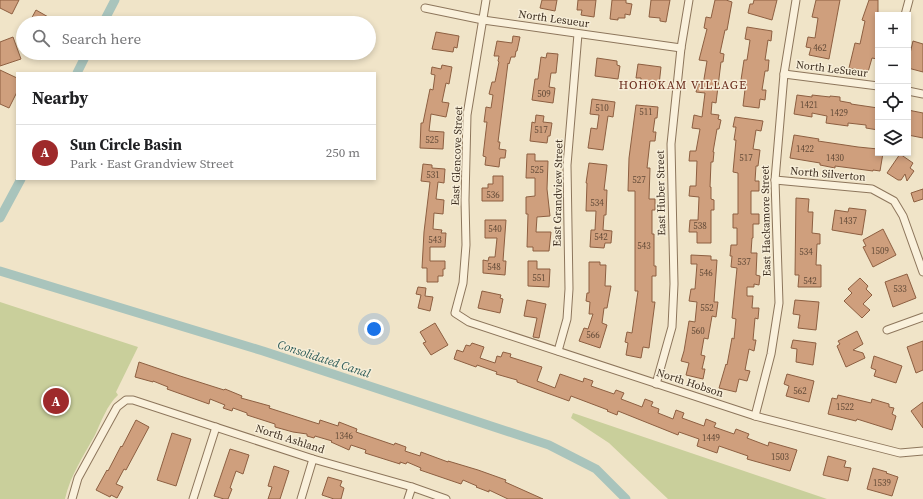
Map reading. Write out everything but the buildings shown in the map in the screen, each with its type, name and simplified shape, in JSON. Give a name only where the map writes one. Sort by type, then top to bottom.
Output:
[{"type":"street","name":"East Glencove Street","points":[[455,313],[464,283],[468,116],[486,0]]},
{"type":"street","name":"East Huber Street","points":[[656,384],[672,327],[674,284],[671,144],[681,48],[689,0]]},
{"type":"street","name":"East Hackamore Street","points":[[755,416],[771,354],[779,303],[775,180],[784,74],[796,0]]},
{"type":"street","points":[[906,12],[909,0]]},
{"type":"street","name":"North Lesueur","points":[[425,8],[483,20],[681,48]]},
{"type":"street","name":"East Grandview Street","points":[[558,351],[566,319],[569,289],[567,164],[578,34]]},
{"type":"street","name":"North LeSueur","points":[[784,74],[875,86]]},
{"type":"street","points":[[911,92],[923,94]]},
{"type":"street","name":"North Silverton","points":[[775,180],[872,189],[894,201],[903,216],[923,272]]},
{"type":"street","name":"North Hobson","points":[[455,313],[469,322],[755,416],[900,452],[923,451]]},
{"type":"street","points":[[887,330],[923,317]]},
{"type":"street","name":"North Ashland","points":[[72,499],[78,478],[116,407],[126,400],[134,400],[313,459],[412,487],[446,499]]},
{"type":"street","points":[[193,499],[216,427]]},
{"type":"street","points":[[301,499],[313,459]]},
{"type":"street","points":[[408,499],[412,487]]},
{"type":"green space","points":[[0,302],[138,347],[116,392],[118,395],[107,409],[82,458],[67,490],[65,499],[0,499]]},
{"type":"green space","points":[[573,413],[827,499],[668,499],[609,443],[571,418]]},
{"type":"waterway","points":[[107,16],[115,0]]},
{"type":"waterway","points":[[78,72],[84,60]]},
{"type":"waterway","points":[[0,218],[20,180]]},
{"type":"waterway","name":"Consolidated Canal","points":[[0,271],[263,351],[549,445],[596,469],[626,499]]},
{"type":"place","name":"Sun Circle Basin","points":[[56,401]]},
{"type":"district","name":"HOHOKAM VILLAGE","points":[[683,85]]}]
